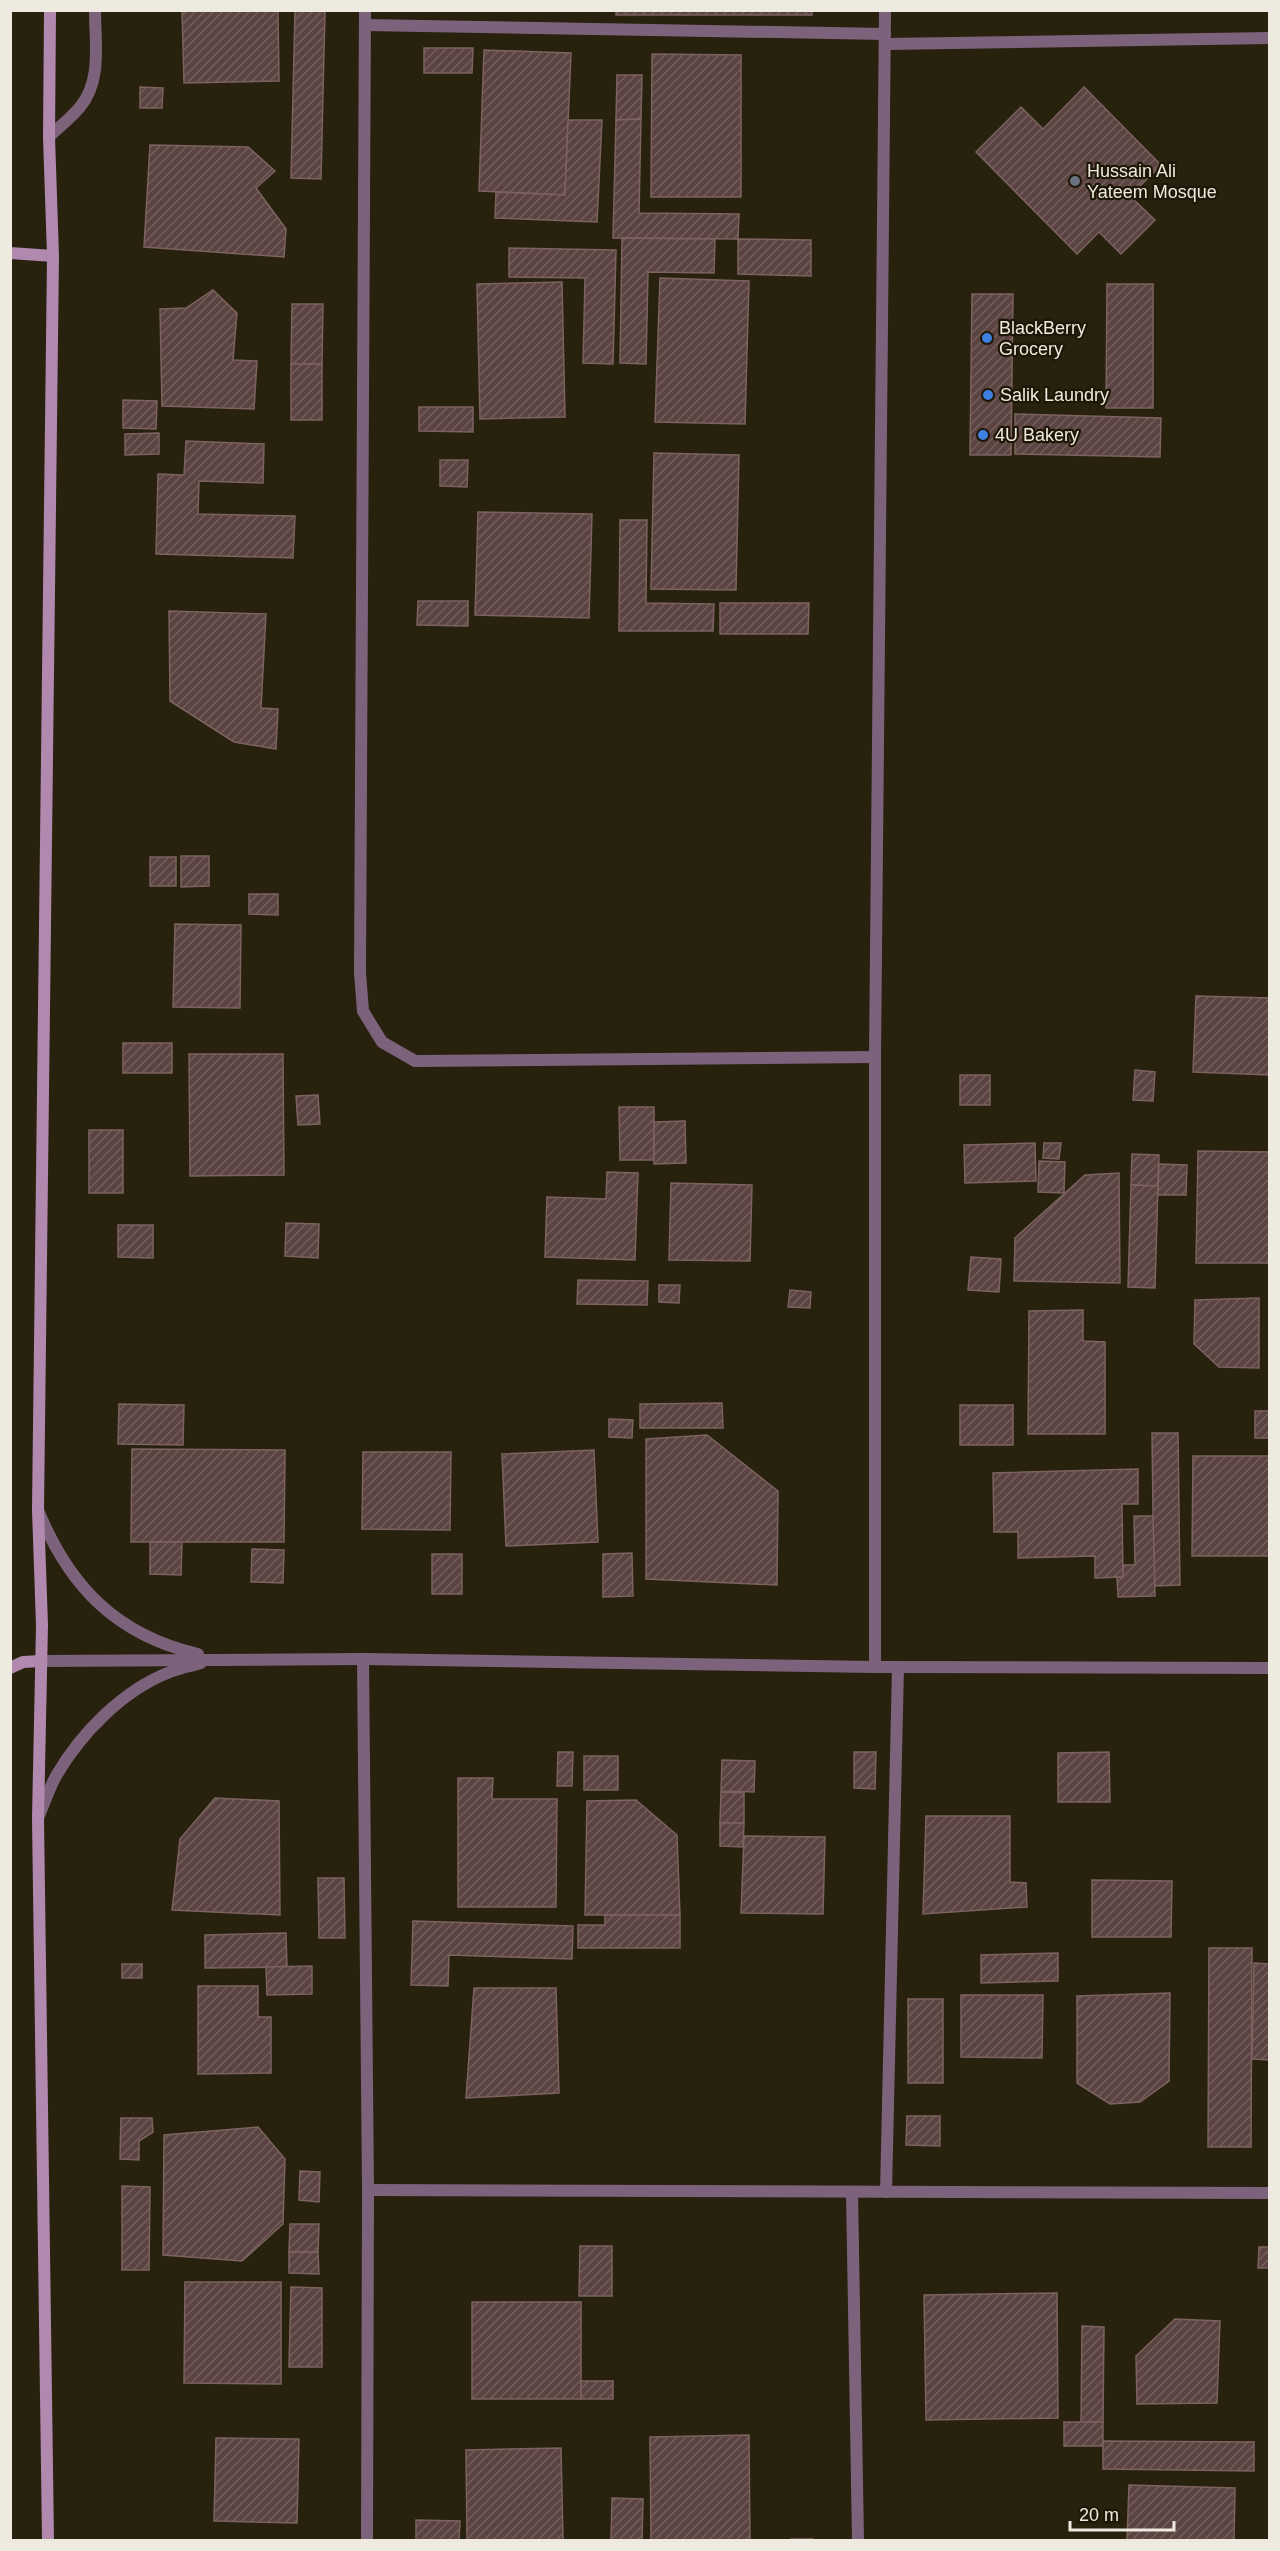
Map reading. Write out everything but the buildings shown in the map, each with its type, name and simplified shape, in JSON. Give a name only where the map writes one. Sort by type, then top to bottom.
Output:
[{"type":"main road","points":[[48,2541],[38,1818],[41,1661],[38,1510],[53,256],[49,137],[50,10]]},
{"type":"main road","points":[[10,253],[53,256]]},
{"type":"main road","points":[[10,1668],[23,1662],[41,1661]]},
{"type":"street","points":[[49,137],[80,108],[90,93],[95,76],[95,10]]},
{"type":"street","points":[[365,10],[360,973],[363,1011],[382,1042],[414,1061],[875,1057]]},
{"type":"street","points":[[875,1667],[875,1057],[885,10]]},
{"type":"street","points":[[365,25],[885,39],[1269,38]]},
{"type":"street","points":[[38,1510],[52,1543],[71,1574],[95,1601],[132,1629],[173,1648],[217,1659]]},
{"type":"street","points":[[38,1818],[56,1776],[81,1739],[114,1707],[140,1688],[170,1672],[217,1659]]},
{"type":"street","points":[[363,1659],[368,2190],[367,2541]]},
{"type":"street","points":[[41,1661],[363,1659],[875,1667],[1269,1668]]},
{"type":"street","points":[[886,2192],[898,1667]]},
{"type":"street","points":[[368,2190],[1269,2193]]},
{"type":"street","points":[[852,2192],[858,2541]]},
{"type":"place","name":"Hussain Ali Yateem Mosque","points":[[1075,181]]},
{"type":"place","name":"BlackBerry Grocery","points":[[987,338]]},
{"type":"place","name":"Salik Laundry","points":[[988,395]]},
{"type":"place","name":"4U Bakery","points":[[983,435]]}]
